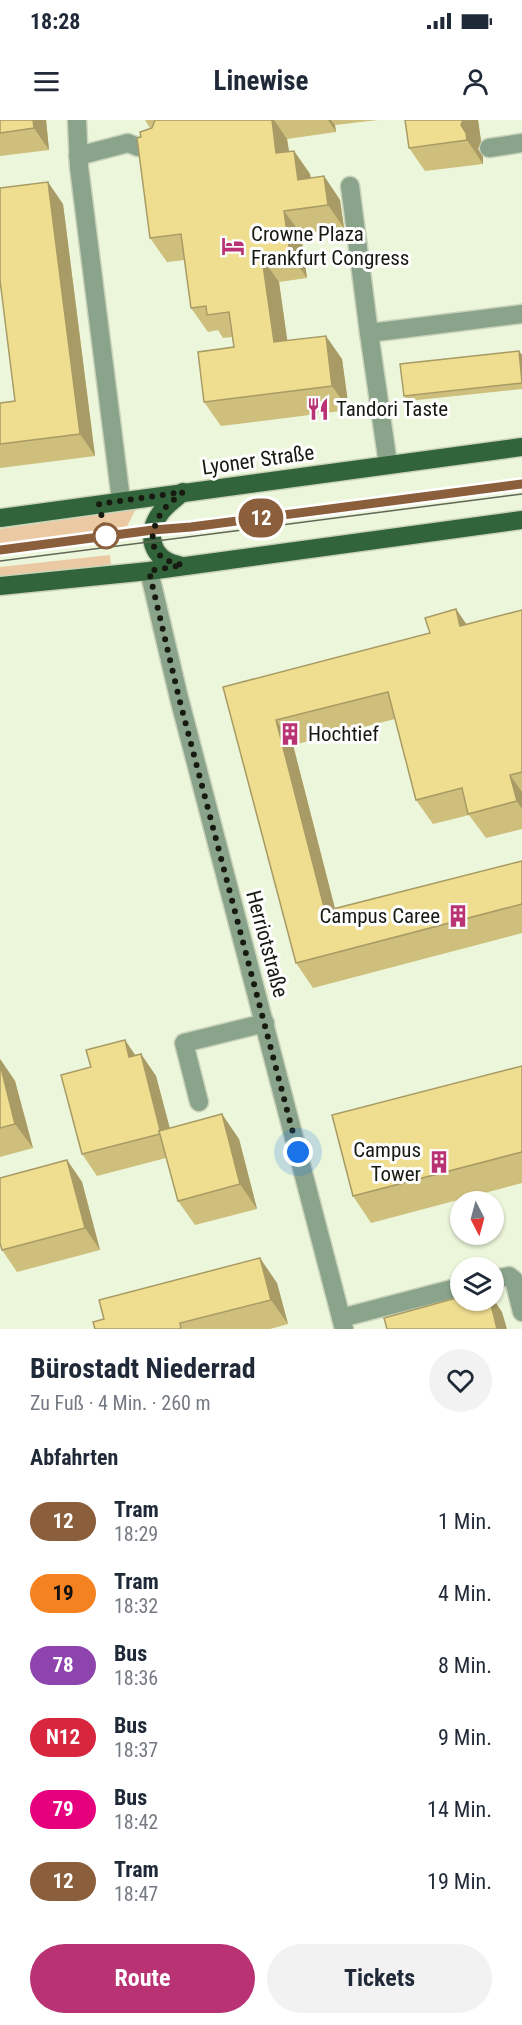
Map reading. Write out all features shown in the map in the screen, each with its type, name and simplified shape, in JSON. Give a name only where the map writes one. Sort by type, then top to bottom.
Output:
[{"type":"main road","name":"Lyoner Straße","points":[[0,518],[522,447]]},
{"type":"main road","points":[[183,492],[160,513],[153,530],[154,549],[159,556],[170,563],[183,565]]},
{"type":"main road","points":[[0,586],[149,571],[522,520]]},
{"type":"street","points":[[77,120],[78,156],[121,500]]},
{"type":"street","points":[[78,156],[129,143],[138,147],[161,143]]},
{"type":"street","points":[[489,147],[522,143]]},
{"type":"street","points":[[350,186],[388,464]]},
{"type":"street","points":[[369,333],[522,314]]},
{"type":"street","name":"Herriotstraße","points":[[149,571],[179,698],[342,1323]]},
{"type":"street","points":[[199,1102],[184,1043],[265,1023]]},
{"type":"street","points":[[504,1277],[509,1276],[514,1280],[522,1312]]},
{"type":"street","points":[[342,1323],[450,1290]]},
{"type":"shaded area","points":[[136,509],[125,530],[0,544],[0,529]]},
{"type":"shaded area","points":[[110,555],[111,565],[0,578],[0,567]]},
{"type":"building","points":[[0,120],[33,120],[34,128],[0,133]]},
{"type":"building","name":"Crowne Plaza Frankfurt Congress","points":[[155,120],[272,120],[276,153],[294,151],[298,180],[324,176],[328,205],[284,211],[290,254],[262,258],[274,342],[326,336],[332,386],[204,402],[198,352],[234,347],[229,312],[207,315],[206,306],[191,308],[181,234],[150,238],[137,138],[141,137],[140,132],[152,128]]},
{"type":"building","points":[[405,120],[463,120],[461,125],[467,140],[409,148]]},
{"type":"building","points":[[48,182],[80,434],[0,444],[0,403],[15,401],[0,280],[0,188]]},
{"type":"building","points":[[519,351],[522,383],[404,396],[400,364]]},
{"type":"building","points":[[456,609],[460,626],[522,610],[522,772],[510,775],[517,801],[468,814],[462,788],[416,800],[388,692],[276,720],[325,911],[522,861],[522,904],[296,963],[223,687],[430,633],[425,618]]},
{"type":"building","points":[[125,1040],[129,1057],[141,1054],[160,1134],[82,1154],[61,1075],[91,1067],[86,1050]]},
{"type":"building","points":[[0,1064],[15,1124],[0,1128]]},
{"type":"building","points":[[522,1066],[522,1152],[353,1196],[332,1115]]},
{"type":"building","points":[[222,1114],[240,1184],[178,1201],[159,1131]]},
{"type":"building","points":[[67,1160],[85,1228],[2,1250],[0,1243],[0,1178]]},
{"type":"building","points":[[260,1258],[271,1300],[180,1323],[181,1329],[95,1329],[93,1322],[104,1319],[99,1300]]},
{"type":"building","points":[[450,1300],[450,1311],[493,1311],[497,1329],[387,1329],[384,1318]]},
{"type":"tram line","points":[[0,549],[522,484]]},
{"type":"tram line","name":"12","points":[[0,550],[522,484]]},
{"type":"tram line","points":[[0,561],[522,494]]},
{"type":"place","name":"Crowne Plaza Frankfurt Congress","points":[[233,246]]},
{"type":"place","name":"Tandori Taste","points":[[318,409]]},
{"type":"place","name":"Hochtief","points":[[290,734]]},
{"type":"place","name":"Campus Caree","points":[[458,916]]},
{"type":"place","name":"Campus Tower","points":[[439,1162]]},
{"type":"route","points":[[106,536],[99,504],[183,492],[160,513],[153,530],[153,543],[159,556],[170,563],[183,565],[149,571],[179,698],[298,1152]]}]
